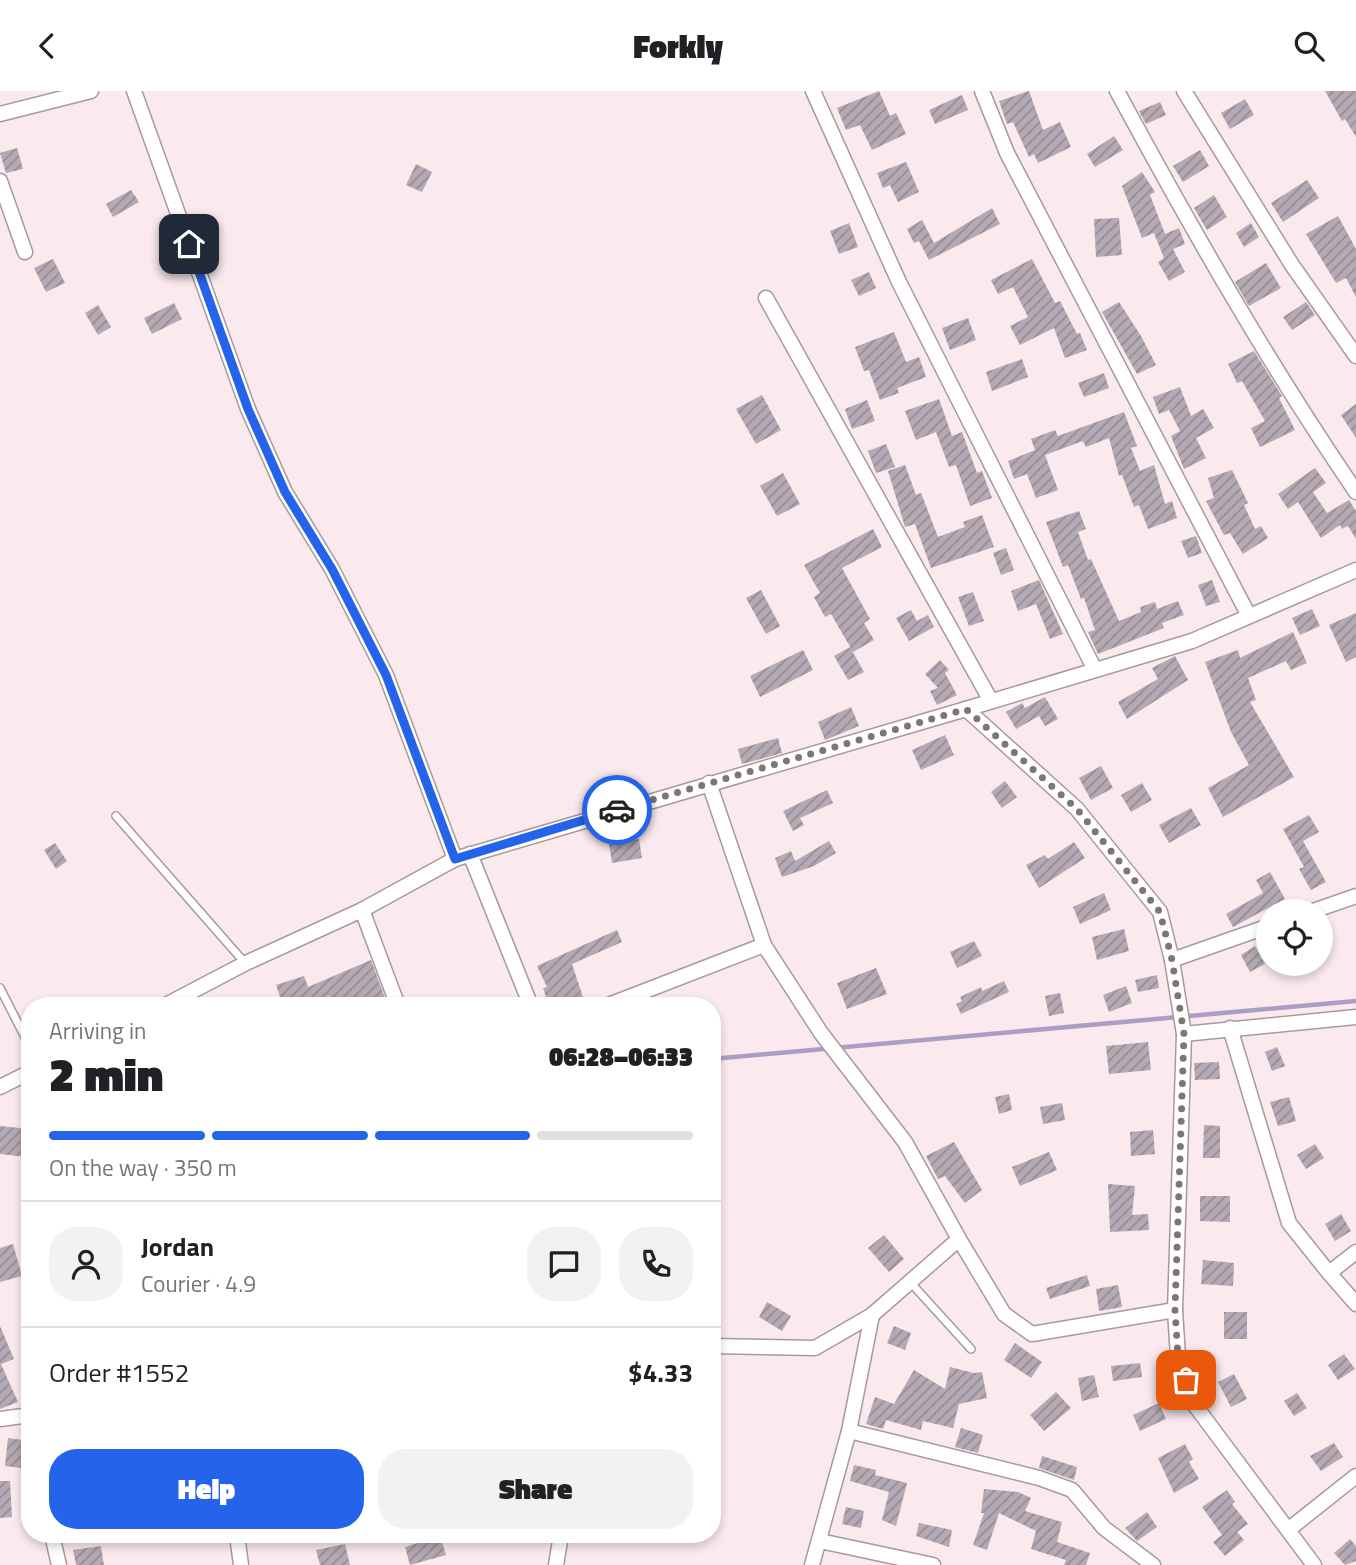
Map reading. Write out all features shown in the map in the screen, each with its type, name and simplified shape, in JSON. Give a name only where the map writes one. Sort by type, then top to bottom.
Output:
[{"type":"street","points":[[0,114],[91,91]]},
{"type":"street","points":[[134,91],[248,409],[285,492],[332,569],[386,675],[455,859]]},
{"type":"street","points":[[813,91],[899,282],[1095,670]]},
{"type":"street","points":[[982,91],[1013,166],[1249,616]]},
{"type":"street","points":[[1117,91],[1190,226],[1304,416],[1356,492]]},
{"type":"street","points":[[1184,91],[1292,265],[1356,356]]},
{"type":"street","points":[[0,181],[24,252]]},
{"type":"street","points":[[766,298],[991,701]]},
{"type":"street","points":[[182,997],[246,963],[362,911],[455,859],[1192,641],[1356,570]]},
{"type":"street","points":[[966,709],[1077,809],[1160,912],[1172,960],[1182,1021],[1175,1310],[1178,1357],[1194,1404],[1314,1565]]},
{"type":"street","points":[[709,783],[764,945],[821,1034],[905,1142],[1003,1314],[1032,1334],[1175,1310]]},
{"type":"street","points":[[470,854],[527,997]]},
{"type":"street","points":[[1333,904],[1356,896]]},
{"type":"street","points":[[362,911],[395,997]]},
{"type":"street","points":[[1172,960],[1256,931]]},
{"type":"street","points":[[629,997],[764,945]]},
{"type":"street","points":[[1182,1021],[1230,1028],[1356,1017]]},
{"type":"street","points":[[1230,1028],[1289,1223],[1356,1304]]},
{"type":"street","points":[[0,1087],[21,1076]]},
{"type":"street","points":[[721,1346],[815,1347],[872,1315],[959,1239]]},
{"type":"street","points":[[1329,1273],[1356,1252]]},
{"type":"street","points":[[812,1565],[849,1431],[872,1315]]},
{"type":"street","points":[[0,1419],[21,1416]]},
{"type":"street","points":[[849,1431],[1040,1478],[1072,1490],[1104,1528],[1153,1565]]},
{"type":"street","points":[[1287,1530],[1356,1476]]},
{"type":"street","points":[[820,1541],[933,1565]]},
{"type":"street","points":[[54,1543],[59,1565]]},
{"type":"street","points":[[238,1543],[241,1565]]},
{"type":"street","points":[[556,1565],[560,1543]]},
{"type":"lane","points":[[116,815],[246,963]]},
{"type":"lane","points":[[0,988],[21,1029]]},
{"type":"lane","points":[[910,1282],[971,1349]]},
{"type":"building","points":[[879,91],[890,116],[896,113],[906,134],[872,150],[860,125],[846,130],[837,108]]},
{"type":"building","points":[[1029,91],[1043,130],[1060,122],[1071,147],[1038,163],[1034,154],[1029,157],[1013,122],[1007,124],[999,101]]},
{"type":"building","points":[[1325,91],[1356,91],[1356,137],[1345,119],[1342,121]]},
{"type":"building","points":[[962,95],[968,110],[935,124],[929,110]]},
{"type":"building","points":[[1245,99],[1254,115],[1230,129],[1221,113]]},
{"type":"building","points":[[1160,102],[1166,115],[1146,124],[1139,111]]},
{"type":"building","points":[[1114,136],[1123,150],[1095,167],[1087,154]]},
{"type":"building","points":[[17,148],[23,169],[6,173],[0,153]]},
{"type":"building","points":[[1200,150],[1209,166],[1183,182],[1173,166]]},
{"type":"building","points":[[906,162],[919,192],[898,202],[890,185],[883,188],[877,173]]},
{"type":"building","points":[[416,164],[432,172],[422,192],[406,185]]},
{"type":"building","points":[[1142,172],[1155,192],[1150,195],[1165,234],[1179,228],[1185,244],[1173,249],[1185,272],[1169,281],[1158,262],[1164,258],[1154,233],[1142,238],[1122,186]]},
{"type":"building","points":[[1307,180],[1319,198],[1283,222],[1271,203]]},
{"type":"building","points":[[131,190],[139,202],[113,217],[106,204]]},
{"type":"building","points":[[1214,195],[1227,217],[1207,230],[1194,208]]},
{"type":"building","points":[[992,208],[1000,224],[929,260],[919,241],[914,243],[907,229],[922,220],[934,243]]},
{"type":"building","points":[[1338,216],[1356,249],[1356,297],[1346,278],[1336,283],[1306,234]]},
{"type":"building","points":[[1119,218],[1122,255],[1096,257],[1094,219]]},
{"type":"building","points":[[849,223],[858,247],[839,254],[830,231]]},
{"type":"building","points":[[1251,223],[1259,237],[1244,247],[1236,233]]},
{"type":"building","points":[[53,259],[65,283],[46,292],[34,268]]},
{"type":"building","points":[[1032,259],[1055,303],[1060,301],[1087,350],[1065,358],[1054,328],[1020,345],[1010,326],[1028,317],[1013,287],[998,294],[991,280]]},
{"type":"building","points":[[1266,263],[1281,288],[1249,306],[1235,282]]},
{"type":"building","points":[[869,272],[876,288],[859,296],[851,280]]},
{"type":"building","points":[[1119,302],[1156,365],[1137,374],[1102,312]]},
{"type":"building","points":[[1306,302],[1315,315],[1292,330],[1283,317]]},
{"type":"building","points":[[174,303],[182,319],[152,334],[144,318]]},
{"type":"building","points":[[98,305],[111,327],[98,335],[85,313]]},
{"type":"building","points":[[968,318],[976,340],[950,350],[942,328]]},
{"type":"building","points":[[894,332],[906,362],[919,357],[926,377],[897,388],[899,393],[880,400],[869,370],[864,371],[855,347]]},
{"type":"building","points":[[1254,351],[1282,396],[1279,398],[1295,430],[1260,447],[1251,428],[1265,421],[1242,381],[1237,383],[1228,364]]},
{"type":"building","points":[[1022,359],[1028,377],[992,391],[986,372]]},
{"type":"building","points":[[1104,373],[1109,388],[1084,397],[1078,383]]},
{"type":"building","points":[[1180,387],[1191,416],[1203,409],[1214,428],[1196,438],[1206,458],[1184,469],[1171,436],[1180,431],[1169,410],[1159,414],[1153,397]]},
{"type":"building","points":[[762,395],[781,430],[756,444],[736,409]]},
{"type":"building","points":[[939,399],[952,436],[962,432],[977,473],[982,471],[992,498],[970,506],[956,465],[949,467],[936,432],[916,440],[905,411]]},
{"type":"building","points":[[867,400],[875,421],[852,429],[845,409]]},
{"type":"building","points":[[1356,404],[1356,438],[1341,415]]},
{"type":"building","points":[[1124,412],[1137,446],[1131,448],[1140,471],[1154,465],[1165,504],[1172,501],[1177,518],[1148,529],[1139,505],[1134,507],[1122,475],[1119,476],[1109,438],[1086,447],[1083,441],[1045,455],[1058,490],[1036,498],[1027,474],[1014,479],[1008,461],[1035,450],[1031,439],[1055,430],[1058,436]]},
{"type":"building","points":[[886,444],[895,467],[876,473],[868,451]]},
{"type":"building","points":[[905,465],[916,495],[921,493],[938,537],[965,527],[963,522],[982,515],[994,547],[931,568],[915,524],[905,527],[888,471]]},
{"type":"building","points":[[1315,468],[1326,483],[1313,492],[1327,513],[1349,500],[1356,511],[1356,539],[1348,526],[1342,529],[1340,525],[1321,538],[1298,502],[1288,509],[1278,494]]},
{"type":"building","points":[[1232,470],[1248,503],[1244,505],[1255,529],[1261,526],[1268,538],[1243,554],[1230,533],[1224,535],[1206,501],[1214,498],[1208,478]]},
{"type":"building","points":[[783,473],[800,504],[777,516],[760,486]]},
{"type":"building","points":[[1079,511],[1086,529],[1078,532],[1088,560],[1091,559],[1119,621],[1141,612],[1140,607],[1155,602],[1157,609],[1178,601],[1184,615],[1162,623],[1164,628],[1098,654],[1088,632],[1095,630],[1084,598],[1081,599],[1068,565],[1063,567],[1046,522]]},
{"type":"building","points":[[873,529],[882,547],[842,568],[870,619],[864,623],[874,640],[853,652],[831,614],[825,617],[814,597],[820,593],[804,565]]},
{"type":"building","points":[[1196,536],[1202,553],[1188,558],[1181,541]]},
{"type":"building","points":[[1006,548],[1014,570],[1001,575],[993,553]]},
{"type":"building","points":[[1039,580],[1063,634],[1050,639],[1036,604],[1018,611],[1011,591]]},
{"type":"building","points":[[1212,580],[1220,602],[1206,606],[1198,585]]},
{"type":"building","points":[[761,590],[780,626],[766,634],[746,598]]},
{"type":"building","points":[[973,592],[984,621],[969,626],[958,597]]},
{"type":"building","points":[[1312,609],[1320,626],[1300,635],[1292,618]]},
{"type":"building","points":[[911,610],[917,621],[928,615],[934,627],[909,641],[896,618]]},
{"type":"building","points":[[1356,613],[1356,657],[1346,662],[1329,625]]},
{"type":"building","points":[[1293,632],[1307,663],[1291,670],[1286,661],[1248,678],[1256,700],[1250,702],[1294,777],[1223,817],[1208,788],[1249,765],[1231,732],[1205,662],[1238,650],[1240,658]]},
{"type":"building","points":[[850,647],[864,672],[848,680],[834,656]]},
{"type":"building","points":[[803,650],[813,670],[760,697],[750,676]]},
{"type":"building","points":[[1175,656],[1188,680],[1127,719],[1118,702],[1158,679],[1152,668]]},
{"type":"building","points":[[940,660],[949,670],[945,673],[957,695],[937,705],[930,691],[938,688],[925,674]]},
{"type":"building","points":[[1045,697],[1058,719],[1045,726],[1039,716],[1016,729],[1006,712],[1022,703],[1025,708]]},
{"type":"building","points":[[851,707],[859,726],[825,740],[818,722]]},
{"type":"building","points":[[945,735],[954,755],[921,770],[912,750]]},
{"type":"building","points":[[778,738],[782,753],[742,764],[738,749]]},
{"type":"building","points":[[1101,766],[1113,788],[1091,800],[1079,778]]},
{"type":"building","points":[[1005,781],[1017,797],[1002,808],[991,792]]},
{"type":"building","points":[[1142,783],[1152,800],[1131,812],[1121,795]]},
{"type":"building","points":[[827,790],[833,803],[800,818],[804,825],[793,831],[783,811]]},
{"type":"building","points":[[1191,808],[1201,825],[1169,843],[1159,825]]},
{"type":"building","points":[[1309,815],[1319,832],[1303,841],[1326,882],[1311,890],[1299,869],[1304,867],[1283,829]]},
{"type":"building","points":[[639,839],[642,858],[612,863],[609,843]]},
{"type":"building","points":[[829,841],[836,853],[814,866],[782,877],[775,858],[791,851],[795,861]]},
{"type":"building","points":[[1074,842],[1085,858],[1039,888],[1026,865],[1045,855],[1048,859]]},
{"type":"building","points":[[55,843],[67,861],[56,869],[44,850]]},
{"type":"building","points":[[1270,872],[1285,899],[1256,899],[1256,915],[1233,927],[1226,914],[1263,893],[1256,880]]},
{"type":"building","points":[[1104,893],[1111,910],[1080,924],[1073,907]]},
{"type":"building","points":[[1124,929],[1129,951],[1097,960],[1092,937]]},
{"type":"building","points":[[617,930],[622,942],[572,964],[583,997],[546,997],[543,988],[547,987],[537,966]]},
{"type":"building","points":[[974,941],[982,956],[957,968],[950,952]]},
{"type":"building","points":[[1255,946],[1256,969],[1250,972],[1241,955]]},
{"type":"building","points":[[371,960],[385,997],[280,997],[276,985],[304,976],[308,987]]},
{"type":"building","points":[[876,968],[887,994],[847,1009],[837,983]]},
{"type":"building","points":[[1157,975],[1159,988],[1138,992],[1135,980]]},
{"type":"building","points":[[1004,981],[1009,992],[961,1014],[956,1004],[962,1001],[960,997],[981,987],[982,991]]},
{"type":"building","points":[[1126,986],[1132,1003],[1109,1012],[1103,995]]},
{"type":"building","points":[[1060,993],[1064,1013],[1049,1016],[1045,996]]},
{"type":"building","points":[[1148,1042],[1151,1070],[1109,1074],[1106,1046]]},
{"type":"building","points":[[1277,1047],[1285,1066],[1272,1071],[1265,1052]]},
{"type":"building","points":[[1219,1062],[1220,1079],[1195,1080],[1194,1063]]},
{"type":"building","points":[[1009,1094],[1012,1110],[999,1114],[995,1097]]},
{"type":"building","points":[[1289,1097],[1296,1121],[1278,1126],[1270,1102]]},
{"type":"building","points":[[1062,1103],[1065,1120],[1043,1124],[1040,1107]]},
{"type":"building","points":[[1204,1125],[1220,1126],[1220,1158],[1203,1158]]},
{"type":"building","points":[[0,1126],[21,1128],[21,1156],[0,1154]]},
{"type":"building","points":[[1153,1130],[1155,1154],[1131,1156],[1130,1132]]},
{"type":"building","points":[[954,1142],[982,1190],[965,1203],[945,1176],[938,1179],[926,1156]]},
{"type":"building","points":[[1315,1144],[1324,1158],[1306,1169],[1297,1155]]},
{"type":"building","points":[[1049,1152],[1057,1170],[1020,1186],[1012,1167]]},
{"type":"building","points":[[1108,1184],[1135,1186],[1132,1215],[1148,1214],[1149,1230],[1110,1232]]},
{"type":"building","points":[[1200,1196],[1230,1196],[1230,1222],[1200,1221]]},
{"type":"building","points":[[1341,1214],[1351,1231],[1335,1241],[1325,1224]]},
{"type":"building","points":[[884,1235],[904,1259],[889,1272],[868,1248]]},
{"type":"building","points":[[13,1244],[21,1276],[0,1282],[0,1248]]},
{"type":"building","points":[[1203,1260],[1234,1263],[1233,1286],[1201,1284]]},
{"type":"building","points":[[1087,1275],[1090,1286],[1050,1299],[1046,1288]]},
{"type":"building","points":[[1118,1285],[1122,1307],[1099,1311],[1096,1289]]},
{"type":"building","points":[[767,1302],[791,1316],[782,1331],[759,1317]]},
{"type":"building","points":[[1224,1312],[1247,1312],[1247,1339],[1224,1339]]},
{"type":"building","points":[[0,1326],[14,1359],[1,1364],[18,1402],[0,1409]]},
{"type":"building","points":[[894,1326],[911,1333],[905,1350],[887,1343]]},
{"type":"building","points":[[1015,1343],[1042,1362],[1031,1378],[1004,1360]]},
{"type":"building","points":[[1344,1354],[1355,1369],[1338,1380],[1328,1365]]},
{"type":"building","points":[[1140,1363],[1142,1377],[1113,1381],[1111,1366]]},
{"type":"building","points":[[950,1367],[974,1373],[982,1372],[987,1398],[959,1404],[953,1428],[923,1421],[921,1430],[886,1420],[883,1429],[866,1424],[875,1397],[894,1404],[914,1370],[945,1389]]},
{"type":"building","points":[[1234,1374],[1247,1399],[1231,1407],[1218,1382]]},
{"type":"building","points":[[1094,1375],[1099,1397],[1082,1401],[1078,1378]]},
{"type":"building","points":[[1056,1392],[1071,1408],[1044,1431],[1030,1415]]},
{"type":"building","points":[[1297,1393],[1307,1408],[1294,1416],[1284,1401]]},
{"type":"building","points":[[1159,1403],[1166,1419],[1140,1431],[1133,1415]]},
{"type":"building","points":[[961,1428],[983,1435],[978,1453],[955,1447]]},
{"type":"building","points":[[8,1438],[21,1440],[21,1468],[5,1466]]},
{"type":"building","points":[[1334,1443],[1343,1457],[1321,1471],[1310,1456]]},
{"type":"building","points":[[1185,1444],[1193,1459],[1189,1462],[1199,1479],[1174,1493],[1158,1458]]},
{"type":"building","points":[[1042,1456],[1077,1467],[1074,1480],[1039,1468]]},
{"type":"building","points":[[854,1465],[876,1470],[875,1475],[907,1483],[896,1526],[882,1520],[889,1492],[850,1481]]},
{"type":"building","points":[[0,1481],[10,1481],[12,1517],[0,1518]]},
{"type":"building","points":[[984,1489],[1018,1492],[1031,1498],[1025,1511],[1062,1522],[1057,1542],[1090,1553],[1086,1565],[1064,1565],[1066,1560],[1031,1549],[1036,1531],[999,1513],[987,1550],[973,1545],[984,1513],[981,1513]]},
{"type":"building","points":[[1227,1490],[1235,1502],[1232,1504],[1248,1524],[1237,1532],[1244,1540],[1225,1556],[1213,1542],[1222,1535],[1202,1507]]},
{"type":"building","points":[[846,1507],[864,1511],[861,1528],[842,1524]]},
{"type":"building","points":[[1147,1512],[1157,1527],[1137,1541],[1125,1528]]},
{"type":"building","points":[[919,1523],[952,1530],[949,1547],[916,1536]]},
{"type":"building","points":[[1350,1539],[1356,1546],[1356,1561],[1345,1565],[1334,1553]]},
{"type":"building","points":[[418,1543],[442,1543],[446,1555],[410,1565],[405,1547]]},
{"type":"building","points":[[345,1544],[350,1565],[320,1565],[316,1550]]},
{"type":"building","points":[[101,1546],[104,1565],[76,1565],[73,1550]]},
{"type":"waterway","points":[[721,1058],[1356,1001]]},
{"type":"way so far","points":[[617,810],[966,709],[1077,809],[1160,912],[1172,960],[1184,1034],[1175,1310],[1178,1357],[1186,1380]]},
{"type":"route","points":[[189,244],[248,409],[285,492],[332,569],[386,675],[455,859],[617,810]]}]
